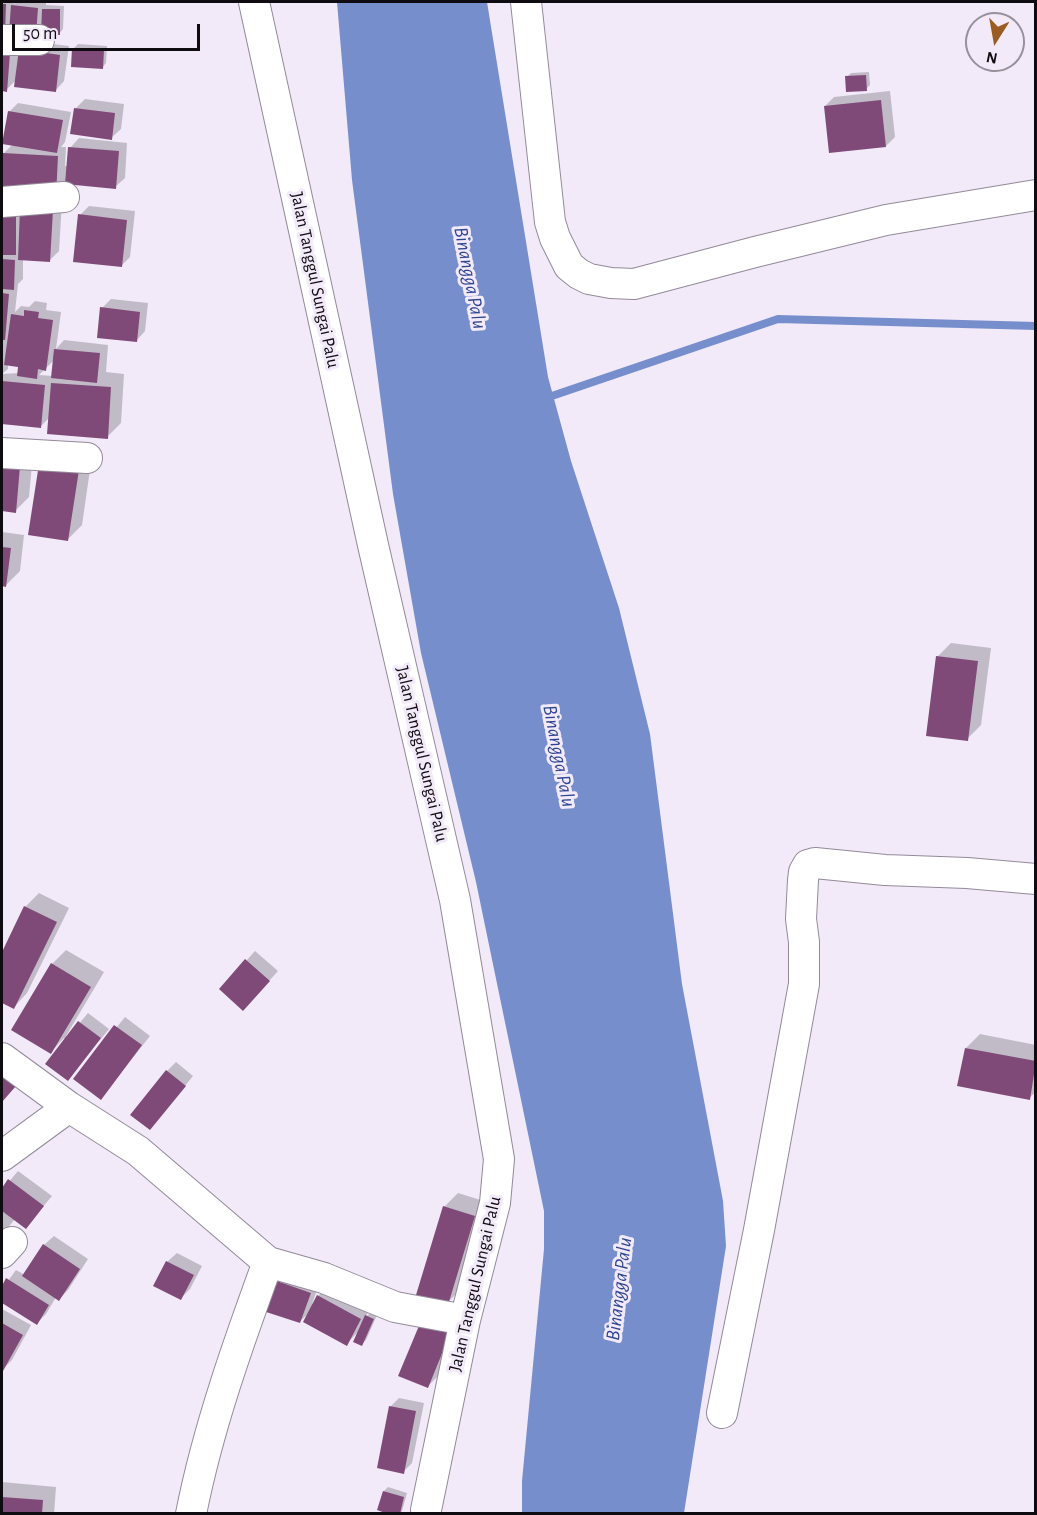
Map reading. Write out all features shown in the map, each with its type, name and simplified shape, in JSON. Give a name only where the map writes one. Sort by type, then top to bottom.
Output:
[{"type":"street","name":"Jalan Tanggul Sungai Palu","points":[[254,2],[373,545],[455,900],[499,1159],[495,1203],[465,1320],[426,1510]]},
{"type":"street","points":[[526,2],[550,222],[569,266],[590,279],[634,284],[886,220],[1035,195]]},
{"type":"street","points":[[2,40],[39,40]]},
{"type":"street","points":[[2,202],[64,197]]},
{"type":"street","points":[[2,453],[87,458]]},
{"type":"street","points":[[722,1413],[804,984],[804,942],[801,919],[804,872],[808,865],[815,863],[885,870],[967,873],[1035,879]]},
{"type":"street","points":[[2,1058],[69,1107],[138,1151],[268,1262],[324,1278],[395,1307],[465,1320]]},
{"type":"street","points":[[2,1156],[69,1107]]},
{"type":"street","points":[[191,1514],[198,1479],[227,1382],[268,1262]]},
{"type":"water","name":"Binangga Palu","points":[[337,2],[487,2],[548,377],[571,461],[619,608],[650,734],[682,984],[723,1201],[726,1246],[684,1513],[522,1513],[522,1481],[544,1249],[544,1211],[476,882],[421,653],[393,494],[352,180]]},
{"type":"building","points":[[2,4],[6,4],[5,35],[2,35]]},
{"type":"building","points":[[11,5],[38,8],[36,35],[9,33]]},
{"type":"building","points":[[42,9],[60,9],[60,35],[41,34]]},
{"type":"building","points":[[72,48],[104,50],[103,69],[71,67]]},
{"type":"building","points":[[19,49],[60,55],[56,92],[14,87]]},
{"type":"building","points":[[2,53],[10,53],[7,92],[2,91]]},
{"type":"building","points":[[866,75],[867,91],[846,92],[845,76]]},
{"type":"building","points":[[881,100],[886,147],[829,153],[824,106]]},
{"type":"building","points":[[74,108],[115,113],[112,140],[70,134]]},
{"type":"building","points":[[8,111],[63,120],[57,153],[2,144]]},
{"type":"building","points":[[68,147],[119,151],[116,189],[65,184]]},
{"type":"building","points":[[3,153],[58,156],[56,196],[2,193]]},
{"type":"building","points":[[20,208],[53,210],[50,262],[18,260]]},
{"type":"building","points":[[2,209],[16,209],[16,255],[2,255]]},
{"type":"building","points":[[78,214],[127,220],[122,267],[73,262]]},
{"type":"building","points":[[2,259],[15,260],[14,290],[2,289]]},
{"type":"building","points":[[2,293],[9,294],[5,340],[2,340]]},
{"type":"building","points":[[100,307],[140,312],[137,342],[97,338]]},
{"type":"building","points":[[24,310],[39,312],[38,318],[53,320],[46,371],[38,369],[37,379],[17,376],[18,367],[4,365],[11,314],[24,316]]},
{"type":"building","points":[[54,349],[100,353],[97,383],[51,378]]},
{"type":"building","points":[[2,381],[45,385],[41,428],[2,424]]},
{"type":"building","points":[[51,383],[111,387],[108,439],[47,434]]},
{"type":"building","points":[[2,464],[20,466],[16,513],[2,511]]},
{"type":"building","points":[[39,464],[79,470],[68,541],[28,535]]},
{"type":"building","points":[[2,547],[11,548],[6,587],[2,586]]},
{"type":"building","points":[[936,656],[978,661],[968,741],[926,736]]},
{"type":"building","points":[[24,906],[57,922],[14,1009],[2,1003],[2,952]]},
{"type":"building","points":[[245,959],[270,981],[243,1011],[219,989]]},
{"type":"building","points":[[51,963],[91,987],[51,1054],[11,1030]]},
{"type":"building","points":[[78,1021],[101,1038],[68,1081],[45,1064]]},
{"type":"building","points":[[114,1025],[142,1045],[101,1100],[73,1079]]},
{"type":"building","points":[[965,1048],[1036,1061],[1030,1100],[957,1086]]},
{"type":"building","points":[[166,1070],[186,1086],[150,1130],[130,1115]]},
{"type":"building","points":[[2,1073],[16,1086],[2,1102]]},
{"type":"building","points":[[8,1179],[44,1206],[26,1229],[2,1211],[2,1188]]},
{"type":"building","points":[[443,1206],[475,1216],[448,1305],[416,1295]]},
{"type":"building","points":[[43,1244],[80,1269],[59,1301],[22,1276]]},
{"type":"building","points":[[166,1261],[194,1275],[181,1300],[153,1286]]},
{"type":"building","points":[[6,1278],[49,1305],[37,1325],[2,1303],[2,1286]]},
{"type":"building","points":[[271,1279],[311,1293],[300,1323],[260,1310]]},
{"type":"building","points":[[317,1295],[361,1319],[347,1346],[303,1322]]},
{"type":"building","points":[[365,1315],[374,1319],[362,1346],[353,1342]]},
{"type":"building","points":[[421,1321],[450,1334],[428,1388],[398,1376]]},
{"type":"building","points":[[2,1323],[23,1335],[3,1371],[2,1370]]},
{"type":"building","points":[[389,1406],[416,1411],[404,1474],[377,1468]]},
{"type":"building","points":[[383,1491],[404,1497],[400,1514],[388,1514],[377,1510]]},
{"type":"building","points":[[2,1497],[43,1500],[42,1514],[2,1514]]},
{"type":"waterway","points":[[543,399],[778,319],[1036,326]]}]
